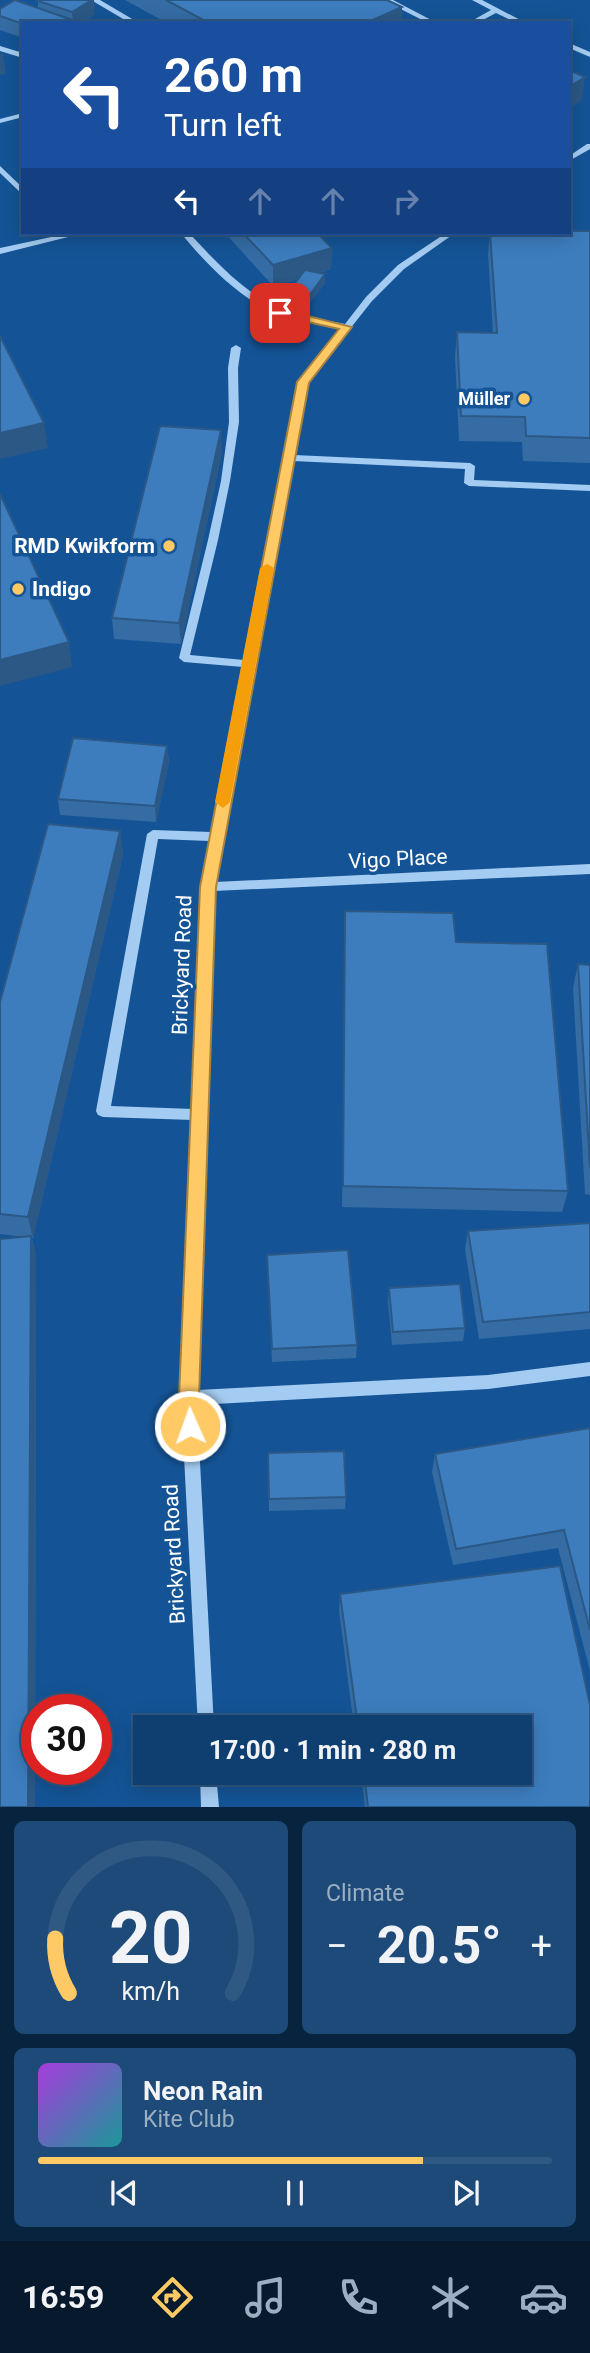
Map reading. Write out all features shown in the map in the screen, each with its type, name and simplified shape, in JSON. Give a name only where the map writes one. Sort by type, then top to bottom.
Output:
[{"type":"street","points":[[95,0],[132,21]]},
{"type":"street","points":[[387,0],[431,21]]},
{"type":"street","points":[[476,0],[519,21]]},
{"type":"street","points":[[475,21],[496,10]]},
{"type":"street","points":[[571,46],[590,55]]},
{"type":"street","points":[[0,48],[21,55]]},
{"type":"street","points":[[0,121],[21,116]]},
{"type":"street","points":[[571,158],[590,146]]},
{"type":"street","points":[[0,168],[21,191]]},
{"type":"street","points":[[187,235],[247,290],[280,313],[346,327]]},
{"type":"street","name":"Brickyard Road","points":[[205,1715],[189,1398],[208,887],[216,837],[303,382],[346,327],[401,267],[448,235]]},
{"type":"street","points":[[0,251],[50,236]]},
{"type":"street","points":[[236,348],[231,371],[234,420],[210,552],[184,658],[250,664]]},
{"type":"street","points":[[287,458],[470,466],[469,483],[590,488]]},
{"type":"street","points":[[199,1115],[103,1111],[153,834],[216,837]]},
{"type":"street","name":"Vigo Place","points":[[208,887],[590,869]]},
{"type":"street","points":[[189,1398],[488,1382],[590,1369]]},
{"type":"street","points":[[209,1785],[210,1807]]},
{"type":"building","points":[[15,0],[75,21],[21,21],[21,23],[0,16],[0,9]]},
{"type":"building","points":[[92,0],[72,12],[38,1]]},
{"type":"building","points":[[166,0],[387,0],[402,7],[370,21],[205,21]]},
{"type":"building","points":[[571,71],[585,77],[571,86]]},
{"type":"building","name":"Müller","points":[[571,231],[590,231],[590,438],[526,436],[525,417],[461,416],[457,332],[497,333],[490,235],[571,235]]},
{"type":"building","points":[[245,235],[319,235],[332,248],[273,265]]},
{"type":"building","points":[[305,270],[325,274],[303,304],[283,299]]},
{"type":"building","points":[[0,336],[44,423],[0,433]]},
{"type":"building","name":"RMD Kwikform","points":[[160,426],[221,430],[179,623],[112,618]]},
{"type":"building","name":"Indigo","points":[[0,494],[69,642],[0,660]]},
{"type":"building","points":[[73,738],[167,746],[155,806],[58,799]]},
{"type":"building","points":[[48,824],[120,831],[28,1217],[0,1214],[0,1002]]},
{"type":"building","points":[[345,911],[453,913],[456,942],[547,944],[568,1191],[343,1186]]},
{"type":"building","points":[[578,964],[590,965],[590,1168]]},
{"type":"building","points":[[590,1223],[590,1312],[483,1322],[468,1231]]},
{"type":"building","points":[[31,1236],[29,1694],[21,1694],[21,1785],[28,1785],[28,1807],[0,1807],[0,1239]]},
{"type":"building","points":[[348,1250],[357,1345],[272,1349],[267,1255]]},
{"type":"building","points":[[460,1284],[465,1328],[393,1332],[389,1288]]},
{"type":"building","points":[[590,1428],[590,1630],[564,1530],[456,1549],[435,1454]]},
{"type":"building","points":[[344,1451],[346,1497],[269,1499],[268,1453]]},
{"type":"building","points":[[560,1566],[590,1705],[590,1807],[368,1807],[365,1785],[532,1785],[532,1715],[356,1715],[340,1594]]},
{"type":"slow traffic","points":[[223,802],[267,568]]},
{"type":"place","name":"Müller","points":[[524,399]]},
{"type":"place","name":"RMD Kwikform","points":[[169,546]]},
{"type":"place","name":"Indigo","points":[[18,589]]},
{"type":"route","points":[[190,1426],[208,887],[303,382],[346,327],[280,313]]}]
